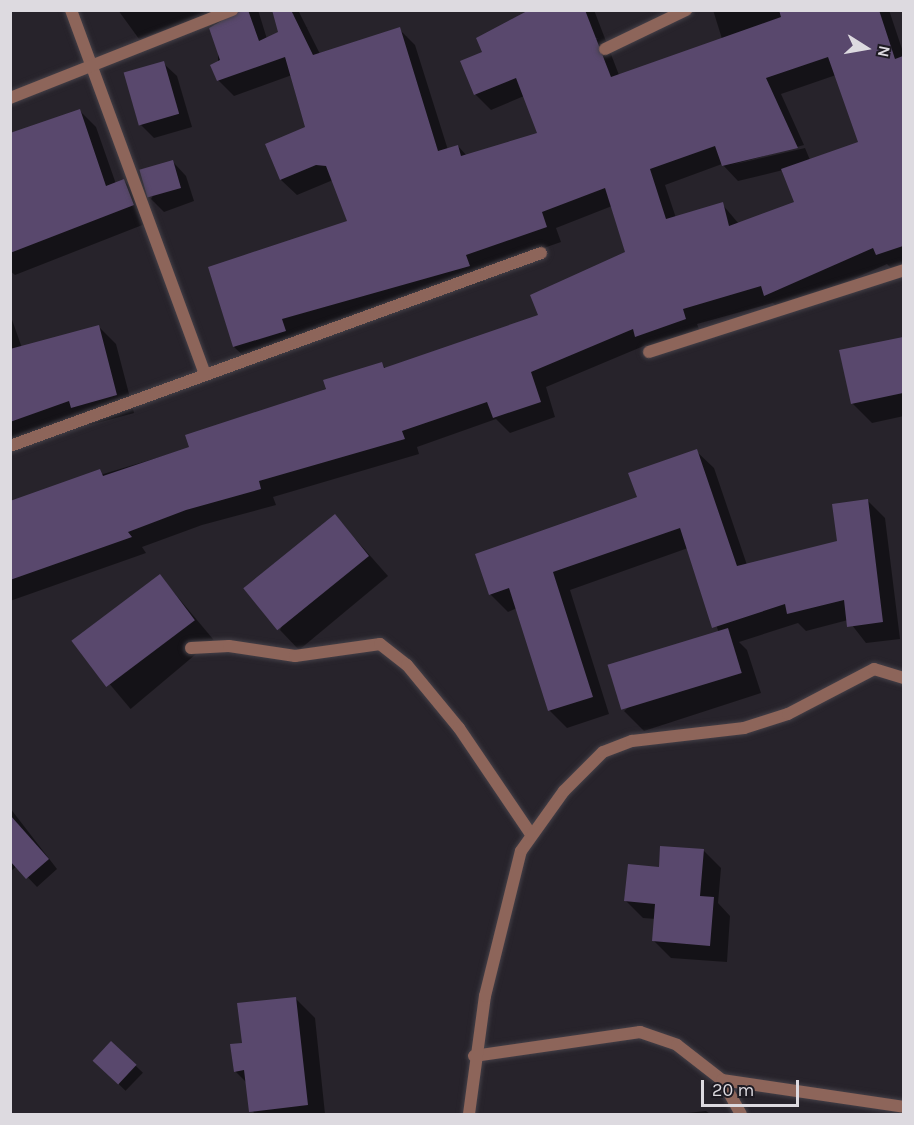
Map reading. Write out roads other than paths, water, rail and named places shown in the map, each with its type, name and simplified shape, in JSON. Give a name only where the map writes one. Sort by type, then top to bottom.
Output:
[{"type":"street","points":[[71,10],[90,67],[205,374]]},
{"type":"street","points":[[10,98],[232,10]]},
{"type":"street","points":[[605,49],[686,10]]},
{"type":"street","points":[[10,446],[542,253]]},
{"type":"street","points":[[649,352],[903,270]]},
{"type":"street","points":[[191,648],[229,646],[295,656],[380,644],[407,665],[459,728],[530,833]]},
{"type":"street","points":[[469,1114],[474,1056],[516,869],[530,833],[603,752],[632,741],[766,721],[874,669],[903,678]]},
{"type":"street","points":[[474,1056],[510,1055],[640,1032],[677,1045],[722,1080],[741,1114]]},
{"type":"street","points":[[722,1080],[903,1107]]}]
